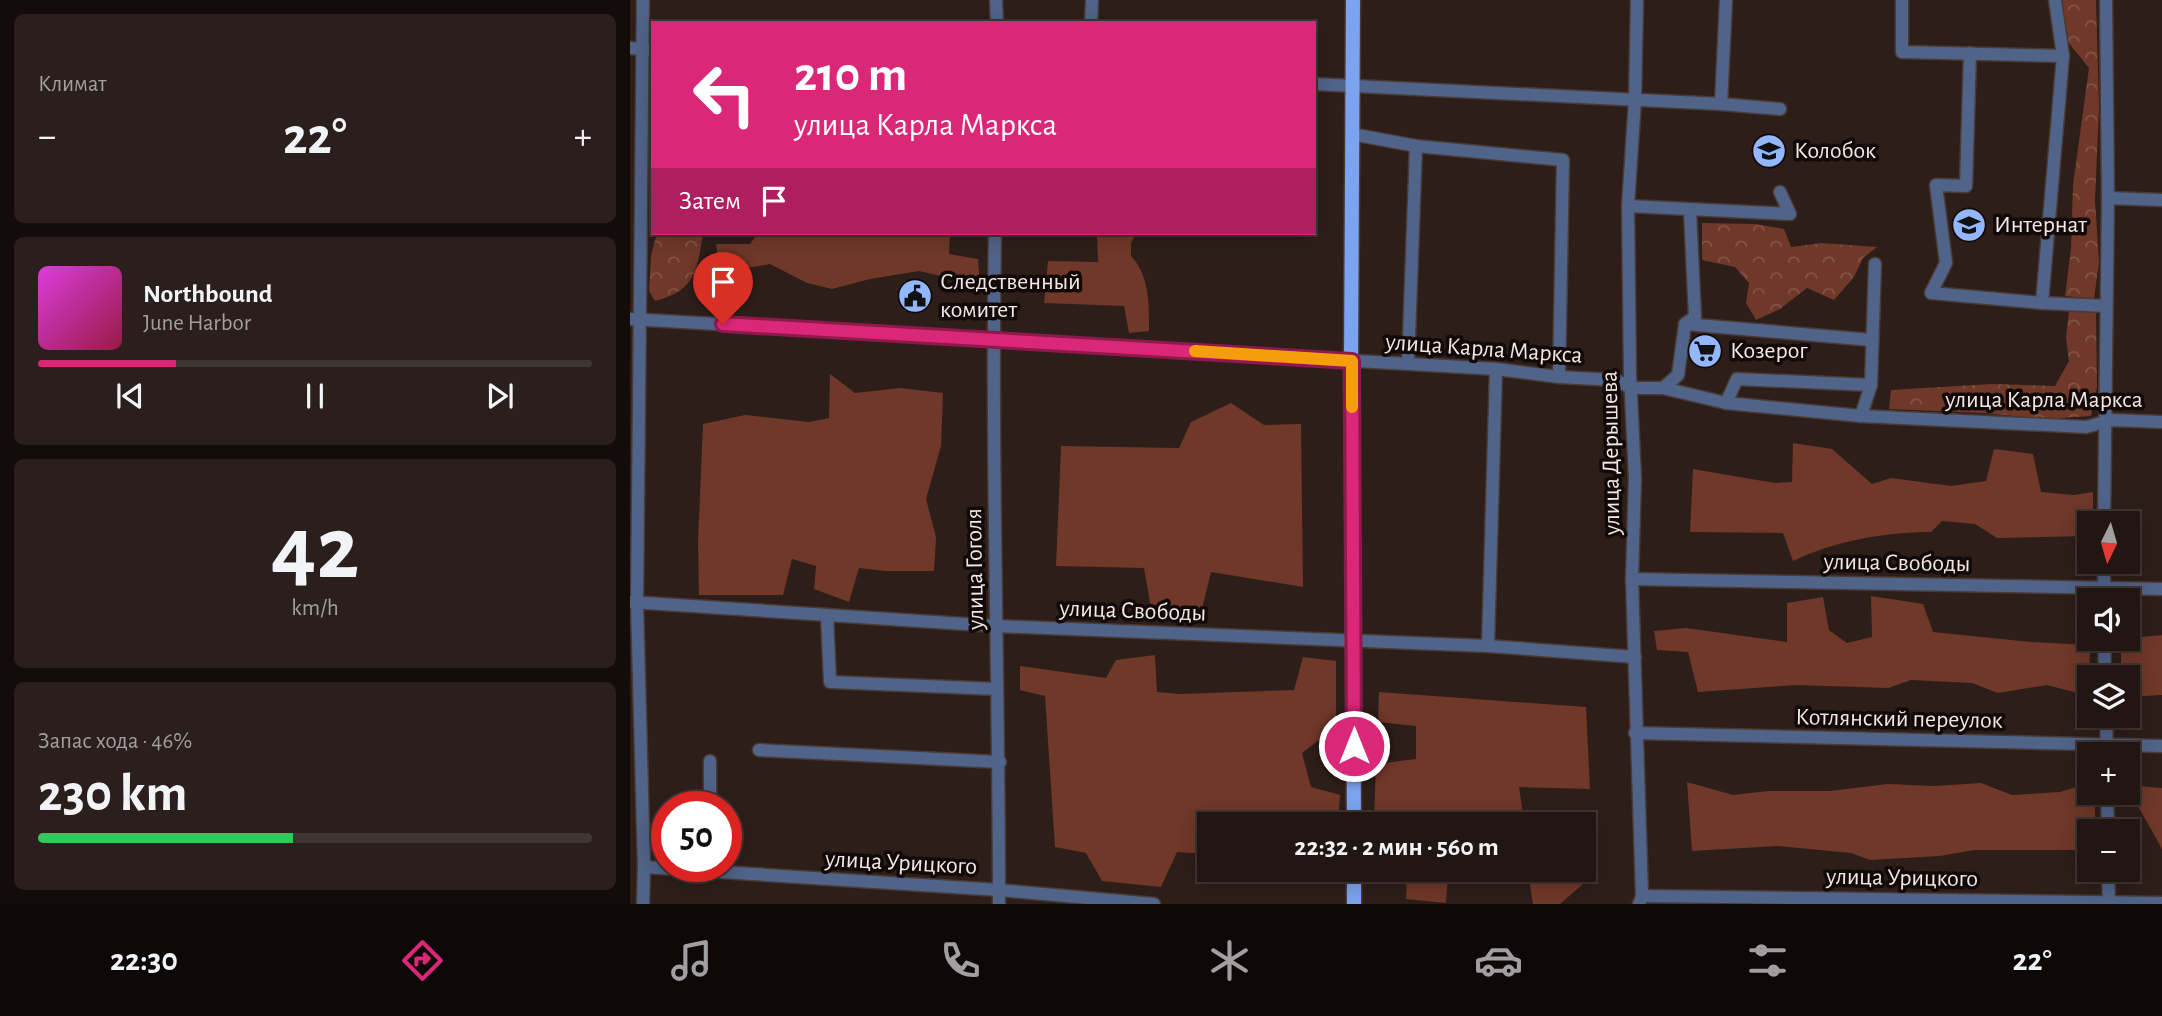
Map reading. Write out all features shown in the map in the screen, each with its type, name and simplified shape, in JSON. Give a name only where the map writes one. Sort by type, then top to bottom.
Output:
[{"type":"main road","points":[[1353,0],[1354,812]]},
{"type":"main road","points":[[1354,882],[1354,904]]},
{"type":"street","points":[[643,0],[636,319],[634,603],[644,867],[643,904]]},
{"type":"street","points":[[996,0],[997,21]]},
{"type":"street","points":[[1091,21],[1092,0]]},
{"type":"street","name":"улица Дерышева","points":[[1637,0],[1636,100],[1628,206],[1634,478],[1632,579],[1641,900]]},
{"type":"street","points":[[1721,104],[1726,0]]},
{"type":"street","points":[[1902,0],[1902,52],[2063,56]]},
{"type":"street","points":[[2042,303],[2063,56],[2055,0]]},
{"type":"street","points":[[2104,511],[2108,198],[2106,0]]},
{"type":"street","points":[[1970,53],[1966,186],[1936,185],[1946,263],[1931,293],[2105,306]]},
{"type":"street","points":[[1316,84],[1780,109]]},
{"type":"street","points":[[1352,134],[1416,146],[1563,160],[1559,377]]},
{"type":"street","points":[[1408,364],[1416,146]]},
{"type":"street","points":[[1628,206],[1790,214],[1780,192]]},
{"type":"street","points":[[2108,198],[2162,200]]},
{"type":"street","points":[[1663,388],[1678,375],[1685,324],[1695,317],[1690,209]]},
{"type":"street","name":"улица Гоголя","points":[[995,235],[993,342],[1000,762],[999,904]]},
{"type":"street","points":[[1861,416],[1871,385],[1875,264]]},
{"type":"street","name":"улица Карла Маркса","points":[[636,319],[993,342],[1496,369],[1559,377],[1615,380],[1632,388],[1663,388],[1726,403],[1861,416],[2086,427],[2112,420],[2162,422]]},
{"type":"street","points":[[1685,324],[1872,340]]},
{"type":"street","points":[[1488,646],[1496,369]]},
{"type":"street","points":[[1726,403],[1737,379],[1871,385]]},
{"type":"street","name":"улица Свободы","points":[[1632,579],[2077,593]]},
{"type":"street","name":"улица Свободы","points":[[2140,591],[2162,589]]},
{"type":"street","name":"улица Свободы","points":[[634,603],[996,626],[1488,646],[1635,657]]},
{"type":"street","points":[[827,615],[830,682],[997,689]]},
{"type":"street","name":"Котлянский переулок","points":[[1635,733],[2077,749]]},
{"type":"street","name":"Котлянский переулок","points":[[2140,748],[2162,746]]},
{"type":"street","points":[[759,750],[1000,762]]},
{"type":"street","points":[[710,761],[710,791]]},
{"type":"street","name":"улица Урицкого","points":[[644,867],[651,867]]},
{"type":"street","name":"улица Урицкого","points":[[742,872],[1154,904]]},
{"type":"street","points":[[2108,882],[2109,903]]},
{"type":"street","name":"улица Урицкого","points":[[1641,900],[2162,903]]},
{"type":"green space","points":[[2059,0],[2096,0],[2099,108],[2095,200],[2099,262],[2094,299],[2065,296],[2071,249],[2073,185],[2089,68],[2063,36]]},
{"type":"green space","points":[[1702,223],[1755,224],[1784,229],[1791,247],[1822,243],[1877,247],[1863,258],[1854,277],[1834,300],[1807,288],[1780,309],[1756,320],[1746,303],[1749,283],[1735,267],[1702,260]]},
{"type":"green space","points":[[656,235],[703,235],[696,268],[687,285],[655,301],[649,291],[651,256]]},
{"type":"green space","points":[[757,235],[950,235],[949,254],[978,259],[980,285],[919,271],[832,289],[807,283],[770,264],[720,273],[716,244],[750,244]]},
{"type":"green space","points":[[1097,235],[1135,235],[1131,243],[1131,256],[1145,282],[1149,331],[1129,333],[1124,306],[1044,303],[1048,261],[1098,262]]},
{"type":"green space","points":[[2069,311],[2096,312],[2097,387],[2091,416],[2045,419],[1889,409],[1891,390],[1991,384],[2055,386],[2069,361],[2066,338]]},
{"type":"green space","points":[[830,374],[855,393],[900,388],[943,393],[941,446],[926,499],[936,537],[934,571],[859,568],[849,602],[814,589],[816,566],[792,559],[783,595],[699,595],[698,541],[703,424],[745,415],[809,422],[829,418]]},
{"type":"green space","points":[[1231,403],[1264,425],[1301,424],[1303,587],[1211,572],[1200,617],[1151,609],[1144,568],[1056,566],[1061,446],[1179,448],[1191,422]]},
{"type":"green space","points":[[1793,443],[1832,449],[1872,484],[1891,478],[1951,486],[1986,481],[1994,449],[2033,454],[2041,492],[2074,495],[2093,492],[2093,511],[2077,511],[2077,536],[1997,538],[1975,524],[1942,521],[1931,532],[1860,539],[1793,561],[1783,533],[1690,532],[1693,469],[1775,483],[1792,482]]},
{"type":"green space","points":[[1871,596],[1923,604],[1933,632],[2077,644],[2077,651],[2090,651],[2090,665],[2077,665],[2077,693],[2047,685],[1998,693],[1972,683],[1911,680],[1888,688],[1797,685],[1698,692],[1688,652],[1657,650],[1654,631],[1686,628],[1787,642],[1787,603],[1823,597],[1829,630],[1847,643],[1872,637]]},
{"type":"green space","points":[[2162,635],[2162,695],[2140,696],[2140,665],[2121,665],[2121,651],[2140,651],[2140,637]]},
{"type":"green space","points":[[1155,655],[1157,692],[1180,694],[1294,690],[1303,657],[1336,661],[1336,727],[1302,753],[1311,787],[1340,795],[1339,812],[1197,812],[1197,853],[1177,852],[1161,887],[1102,881],[1086,853],[1055,847],[1045,696],[1020,690],[1020,666],[1106,678],[1116,660]]},
{"type":"green space","points":[[1379,692],[1586,707],[1590,789],[1519,787],[1523,812],[1374,812],[1376,764],[1416,759],[1416,726],[1378,722]]},
{"type":"green space","points":[[1687,782],[1733,795],[1768,791],[1830,791],[1888,784],[1934,786],[1981,783],[2012,795],[2060,792],[2077,787],[2077,805],[2095,805],[2095,819],[2077,819],[2077,850],[1974,850],[1940,856],[1870,860],[1851,853],[1778,846],[1692,851]]},
{"type":"green space","points":[[2140,786],[2162,788],[2162,849],[2137,805],[2140,805]]},
{"type":"green space","points":[[1407,882],[1447,882],[1446,903],[1406,899]]},
{"type":"green space","points":[[1530,882],[1582,882],[1582,885],[1560,904],[1533,904]]},
{"type":"slow traffic","points":[[1195,351],[1352,361],[1352,407]]},
{"type":"place","name":"Колобок","points":[[1769,151]]},
{"type":"place","name":"Интернат","points":[[1969,225]]},
{"type":"place","name":"Следственный комитет","points":[[915,296]]},
{"type":"place","name":"Козерог","points":[[1705,351]]},
{"type":"route","points":[[723,324],[993,342],[1352,361],[1354,746]]}]
